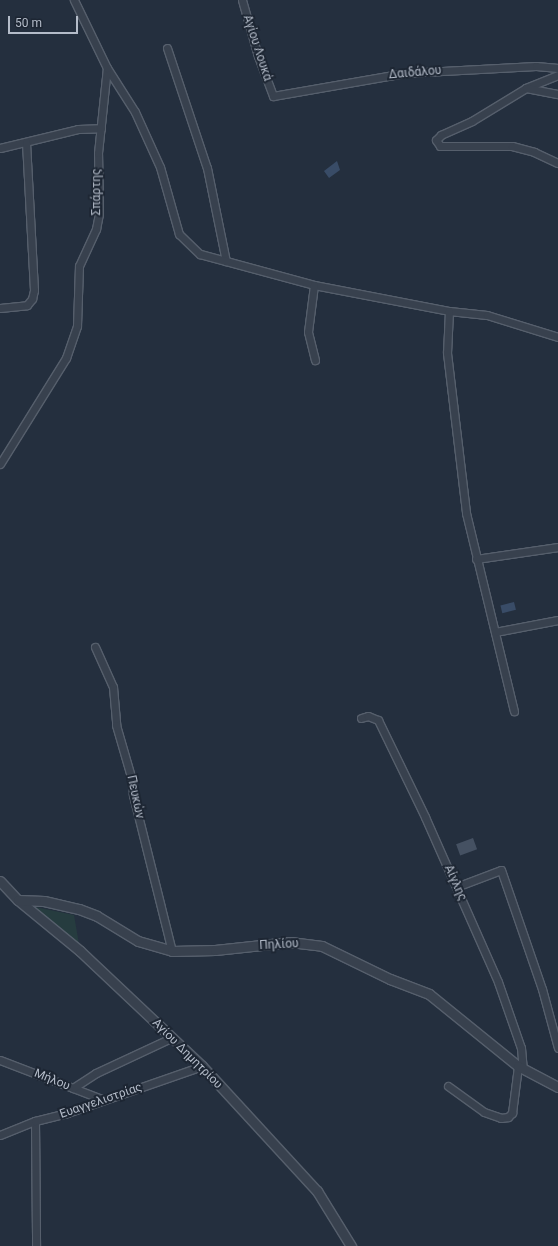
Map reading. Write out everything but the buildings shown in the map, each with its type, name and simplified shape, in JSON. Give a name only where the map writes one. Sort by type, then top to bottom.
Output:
[{"type":"street","points":[[74,0],[107,68],[135,112],[160,167],[179,234],[200,254],[314,285],[449,311],[487,315],[558,337]]},
{"type":"street","name":"Αγίου Λουκά","points":[[242,0],[258,56],[273,96]]},
{"type":"street","points":[[167,48],[207,168],[226,261]]},
{"type":"street","name":"Δαιδάλου","points":[[273,96],[405,73],[536,66],[558,68]]},
{"type":"street","name":"Σπάρτης","points":[[0,464],[59,372],[77,326],[79,266],[96,229],[99,214],[97,175],[107,68]]},
{"type":"street","points":[[558,75],[526,88],[472,121],[441,135],[436,140],[440,146],[512,146],[534,152],[558,163]]},
{"type":"street","points":[[526,88],[558,94]]},
{"type":"street","points":[[0,148],[78,129],[101,128]]},
{"type":"street","points":[[0,308],[27,305],[32,299],[34,290],[26,142]]},
{"type":"street","points":[[314,285],[308,332],[315,360]]},
{"type":"street","points":[[449,311],[448,353],[466,513],[514,711]]},
{"type":"street","points":[[476,559],[558,547]]},
{"type":"street","points":[[495,632],[558,620]]},
{"type":"street","name":"Πευκών","points":[[95,647],[113,687],[116,725],[132,780],[133,795],[172,951]]},
{"type":"street","name":"Αίγλης","points":[[362,718],[368,716],[378,720],[456,887],[510,1015],[521,1048],[521,1068],[512,1113],[508,1117],[501,1118],[484,1112],[448,1086]]},
{"type":"street","points":[[456,887],[501,870],[542,989],[558,1048]]},
{"type":"street","name":"Αγίου Δημητρίου","points":[[0,881],[18,900],[80,952],[202,1066],[317,1192],[351,1246]]},
{"type":"street","name":"Πηλίου","points":[[18,900],[44,901],[79,909],[97,916],[138,941],[172,951],[215,950],[290,942],[322,946],[390,979],[429,994],[521,1068],[558,1087]]},
{"type":"street","points":[[73,1088],[96,1073],[171,1038]]},
{"type":"street","name":"Μήλου","points":[[0,1060],[104,1100]]},
{"type":"street","name":"Ευαγγελιστρίας","points":[[0,1135],[35,1121],[104,1100],[202,1066]]},
{"type":"street","points":[[35,1121],[36,1246]]},
{"type":"green space","points":[[35,907],[74,915],[79,944]]},
{"type":"water","points":[[337,161],[340,170],[329,178],[324,171]]},
{"type":"water","points":[[514,602],[516,610],[502,613],[500,605]]}]
